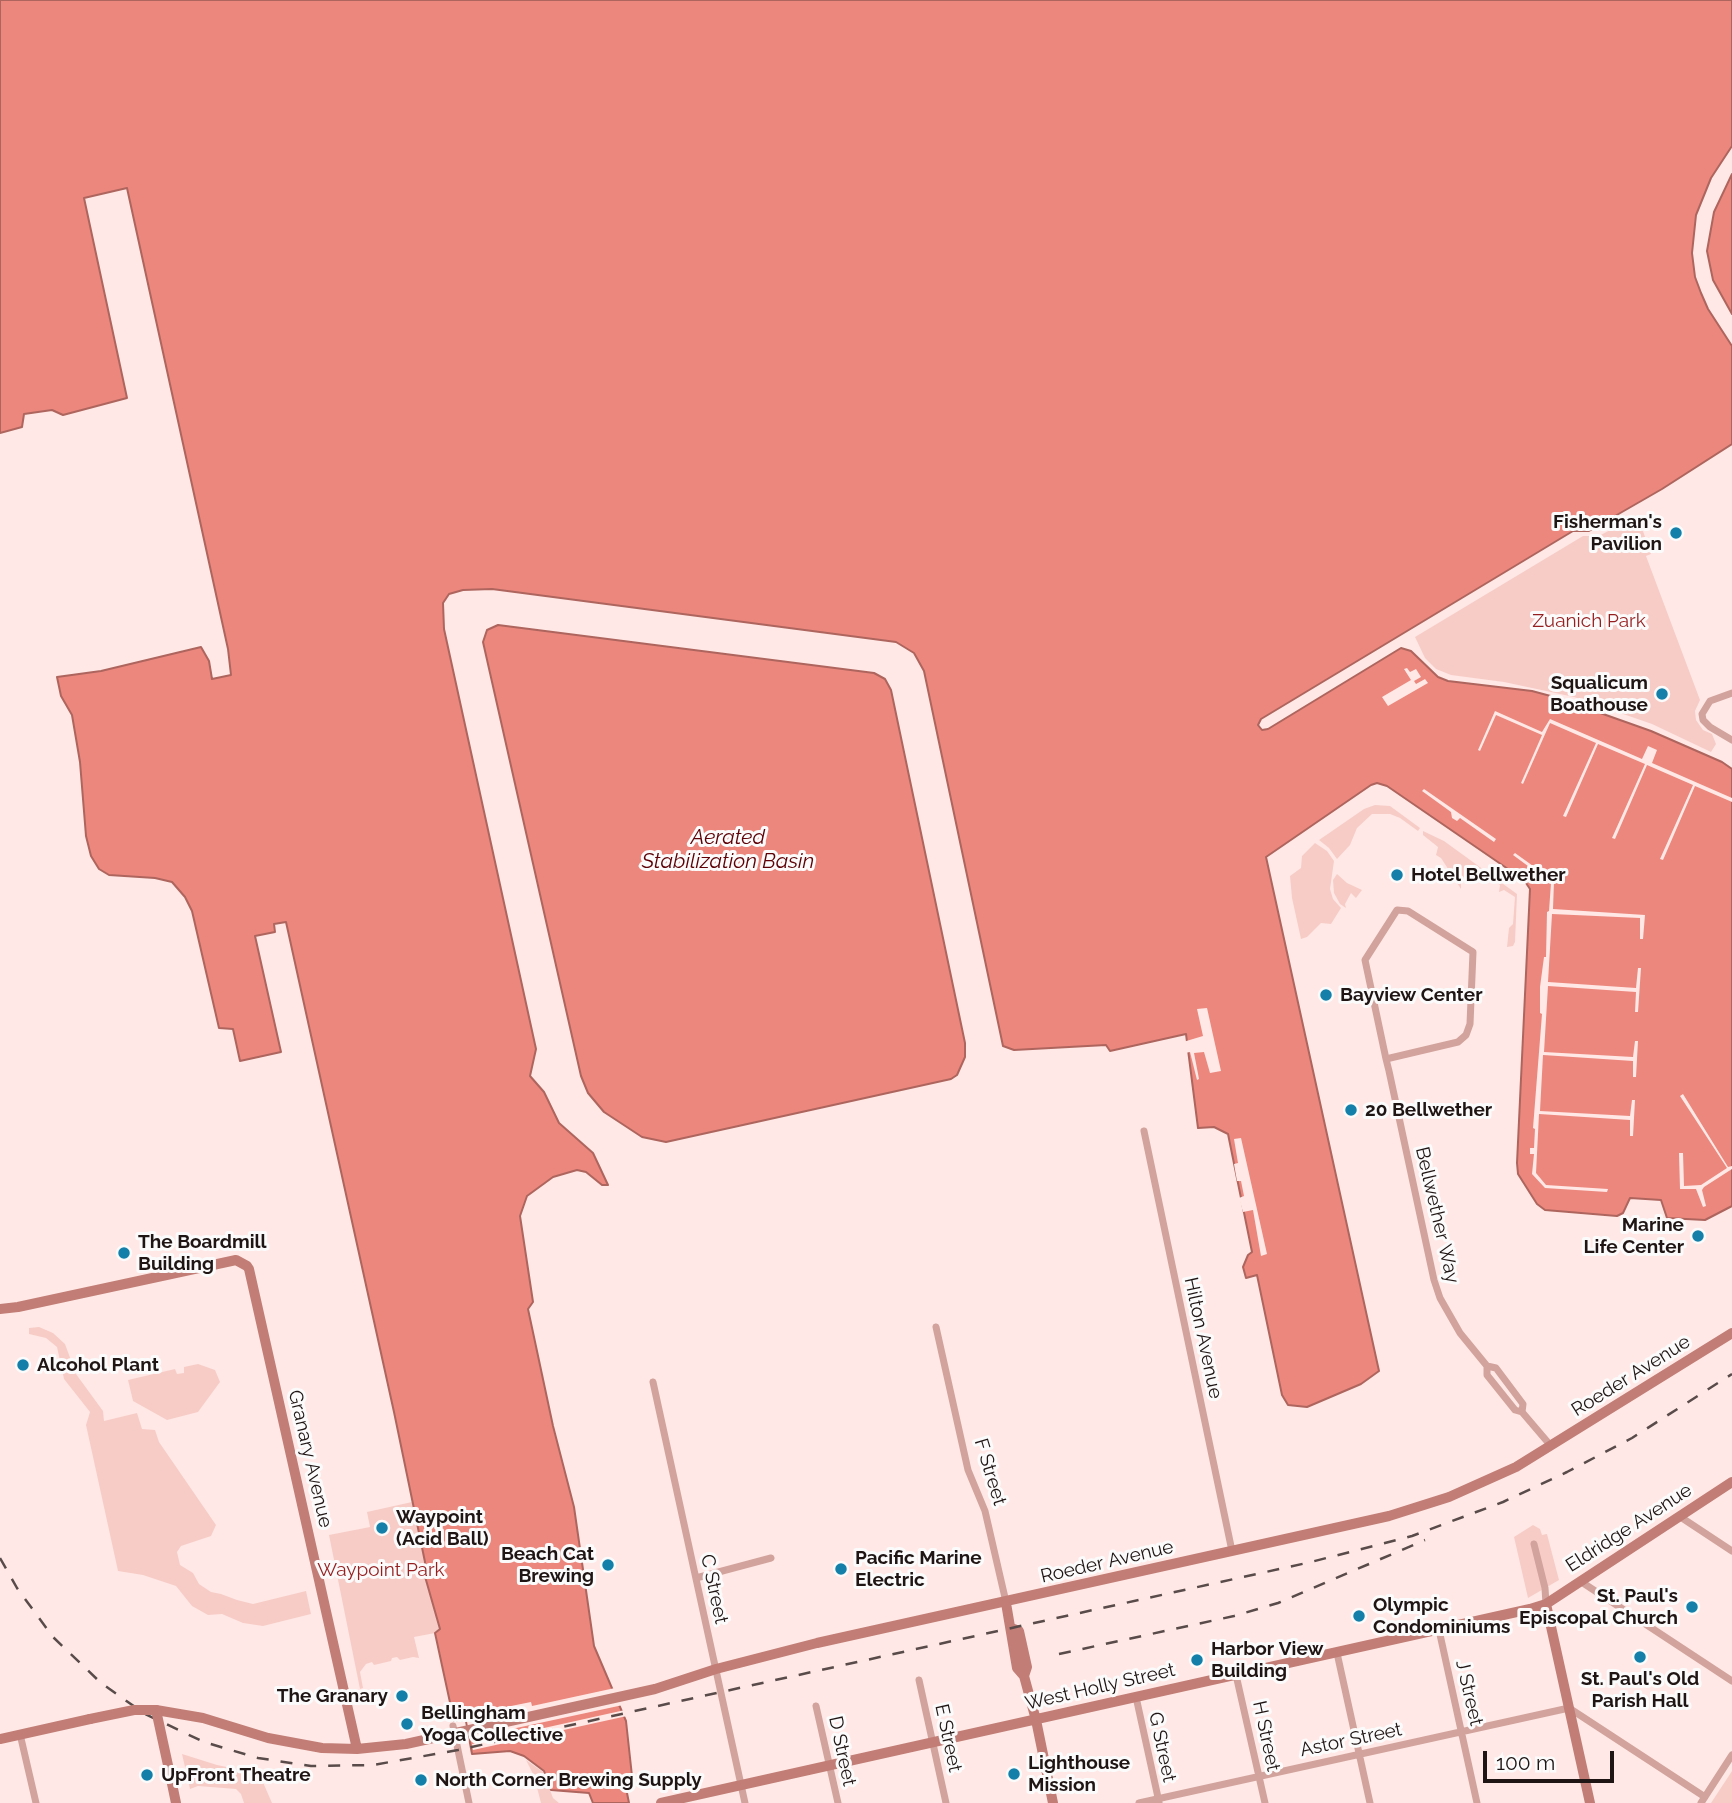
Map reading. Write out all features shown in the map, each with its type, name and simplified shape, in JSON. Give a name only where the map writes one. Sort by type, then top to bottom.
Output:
[{"type":"main road","name":"Granary Avenue","points":[[0,1309],[236,1260],[249,1269],[357,1749]]},
{"type":"main road","name":"Roeder Avenue","points":[[0,1739],[134,1710],[156,1710],[203,1718],[268,1738],[357,1749],[407,1744],[454,1730],[469,1731],[640,1693],[716,1669],[817,1643],[1006,1603],[1418,1508],[1493,1478],[1551,1446],[1732,1333]]},
{"type":"main road","name":"Eldridge Avenue","points":[[1546,1604],[1732,1482]]},
{"type":"main road","name":"F Street","points":[[1006,1603],[1012,1628],[1019,1631],[1027,1667],[1024,1676],[1053,1803]]},
{"type":"main road","name":"West Holly Street","points":[[661,1803],[1525,1611],[1546,1604]]},
{"type":"main road","points":[[1546,1604],[1590,1803]]},
{"type":"main road","points":[[156,1710],[176,1803]]},
{"type":"street","points":[[1732,693],[1710,701],[1703,710],[1703,720],[1732,740]]},
{"type":"street","name":"Bellwether Way","points":[[1386,1059],[1454,1044],[1464,1038],[1470,1024],[1473,952],[1408,911],[1397,910],[1365,960],[1386,1059],[1434,1280],[1452,1321],[1487,1366],[1496,1368],[1523,1404],[1522,1412],[1551,1446]]},
{"type":"street","name":"Hilton Avenue","points":[[1143,1131],[1232,1551]]},
{"type":"street","name":"F Street","points":[[936,1327],[968,1470],[985,1511],[1006,1603]]},
{"type":"street","name":"C Street","points":[[653,1382],[745,1803]]},
{"type":"street","points":[[1679,1517],[1732,1551]]},
{"type":"street","points":[[1534,1544],[1545,1588],[1546,1604]]},
{"type":"street","points":[[696,1578],[771,1558]]},
{"type":"street","points":[[1580,1581],[1732,1681]]},
{"type":"street","name":"J Street","points":[[1439,1630],[1477,1803]]},
{"type":"street","points":[[1337,1653],[1370,1803]]},
{"type":"street","name":"H Street","points":[[1236,1675],[1265,1803]]},
{"type":"street","name":"E Street","points":[[919,1680],[946,1803]]},
{"type":"street","name":"G Street","points":[[1136,1698],[1158,1801]]},
{"type":"street","name":"D Street","points":[[816,1706],[838,1803]]},
{"type":"street","points":[[1569,1708],[1703,1800],[1732,1755]]},
{"type":"street","name":"Astor Street","points":[[1139,1803],[1158,1801],[1569,1708]]},
{"type":"street","points":[[454,1730],[470,1803]]},
{"type":"street","points":[[20,1734],[36,1803]]},
{"type":"green space","name":"Zuanich Park","points":[[1632,518],[1637,531],[1652,522],[1654,527],[1643,531],[1651,554],[1646,556],[1700,700],[1695,711],[1696,720],[1703,730],[1712,734],[1716,744],[1711,752],[1652,724],[1574,697],[1504,682],[1451,675],[1436,669],[1425,658],[1415,637],[1583,536],[1599,536]]},
{"type":"green space","points":[[1375,805],[1390,806],[1420,828],[1418,831],[1390,814],[1372,814],[1357,828],[1350,845],[1337,859],[1319,840],[1364,809]]},
{"type":"green space","points":[[1423,831],[1444,841],[1517,894],[1513,946],[1507,947],[1509,928],[1513,924],[1515,897],[1504,890],[1499,892],[1500,885],[1486,875],[1478,878],[1478,882],[1472,878],[1461,883],[1461,889],[1441,858],[1436,855],[1438,847],[1423,835]]},
{"type":"green space","points":[[1315,843],[1327,851],[1334,861],[1330,889],[1333,899],[1341,908],[1331,924],[1321,923],[1307,937],[1301,939],[1290,876],[1301,868],[1302,856]]},
{"type":"green space","points":[[1337,874],[1347,883],[1362,890],[1356,898],[1351,893],[1345,904],[1346,908],[1340,904],[1334,893],[1333,880]]},
{"type":"green space","points":[[39,1327],[53,1333],[65,1344],[76,1374],[103,1411],[104,1421],[137,1413],[142,1429],[155,1430],[159,1442],[216,1525],[211,1536],[181,1546],[177,1552],[180,1565],[193,1573],[199,1584],[211,1592],[253,1604],[306,1591],[311,1614],[263,1626],[243,1623],[222,1614],[208,1615],[192,1606],[176,1586],[143,1575],[118,1571],[86,1425],[90,1412],[64,1379],[57,1347],[46,1338],[29,1334],[29,1328]]},
{"type":"green space","points":[[198,1364],[215,1370],[220,1382],[198,1412],[167,1420],[133,1401],[128,1380],[175,1369],[177,1374],[184,1373],[184,1367]]},
{"type":"green space","name":"Waypoint Park","points":[[412,1502],[425,1562],[424,1573],[440,1629],[435,1633],[414,1637],[419,1658],[400,1660],[397,1657],[374,1665],[372,1662],[366,1664],[360,1672],[363,1688],[360,1689],[329,1535],[370,1527],[367,1512]]},
{"type":"green space","points":[[1533,1525],[1540,1529],[1542,1535],[1547,1534],[1559,1580],[1528,1598],[1514,1537]]},
{"type":"green space","points":[[182,1754],[246,1771],[262,1780],[272,1803],[244,1803],[236,1789],[198,1786],[190,1789]]},
{"type":"green space","points":[[526,1760],[543,1772],[553,1798],[559,1803],[541,1803],[534,1776]]},
{"type":"green space","points":[[1732,1771],[1732,1803],[1711,1803]]},
{"type":"water","points":[[0,0],[1732,0],[1732,146],[1711,178],[1696,215],[1692,253],[1695,277],[1701,293],[1732,346],[1732,444],[1589,531],[1573,531],[1261,719],[1258,725],[1262,730],[1268,729],[1401,648],[1411,651],[1438,677],[1448,681],[1532,691],[1558,698],[1651,731],[1732,769],[1732,1206],[1705,1220],[1667,1218],[1661,1200],[1630,1198],[1623,1213],[1617,1216],[1545,1210],[1537,1204],[1518,1174],[1517,1163],[1530,889],[1524,880],[1387,786],[1377,783],[1371,785],[1266,857],[1379,1371],[1361,1384],[1307,1407],[1288,1405],[1282,1395],[1257,1275],[1246,1278],[1243,1267],[1252,1252],[1228,1134],[1214,1127],[1198,1128],[1186,1034],[1110,1051],[1106,1045],[1014,1050],[1003,1046],[924,671],[914,653],[896,642],[492,589],[463,590],[449,594],[443,603],[444,629],[536,1049],[530,1076],[544,1092],[559,1123],[593,1153],[608,1185],[602,1185],[586,1172],[577,1170],[553,1177],[527,1196],[520,1216],[533,1302],[528,1309],[553,1426],[574,1507],[594,1646],[626,1721],[632,1776],[626,1788],[629,1803],[593,1803],[589,1793],[551,1790],[544,1771],[524,1756],[510,1751],[472,1754],[466,1721],[454,1721],[435,1633],[440,1629],[424,1573],[425,1562],[394,1412],[286,922],[274,924],[275,932],[255,936],[281,1052],[240,1061],[233,1029],[219,1028],[192,911],[185,897],[172,882],[109,875],[99,869],[91,856],[86,836],[80,762],[72,715],[61,696],[57,677],[101,671],[201,647],[209,661],[212,679],[231,675],[228,649],[127,188],[84,198],[127,398],[63,415],[52,410],[24,414],[22,427],[0,433]]},
{"type":"water","points":[[1732,174],[1732,314],[1713,280],[1707,251],[1714,212]]},
{"type":"water","name":"Aerated Stabilization Basin","points":[[498,625],[874,673],[885,679],[891,690],[965,1043],[965,1057],[957,1075],[951,1079],[666,1142],[642,1137],[604,1112],[588,1093],[581,1076],[483,642],[487,630]]},
{"type":"pier","points":[[1407,668],[1410,672],[1416,669],[1421,677],[1414,681],[1416,684],[1425,679],[1428,683],[1388,706],[1382,697],[1411,680],[1404,669]]},
{"type":"pier","points":[[1495,711],[1542,732],[1550,719],[1642,759],[1648,746],[1657,750],[1652,763],[1732,798],[1732,802],[1695,786],[1663,860],[1660,859],[1693,785],[1647,765],[1615,839],[1612,838],[1645,764],[1598,744],[1566,817],[1563,816],[1596,743],[1550,723],[1523,784],[1521,783],[1542,735],[1496,715],[1480,751],[1478,750]]},
{"type":"pier","points":[[1424,789],[1496,839],[1494,842],[1460,818],[1457,821],[1452,818],[1451,812],[1422,791]]},
{"type":"pier","points":[[1515,853],[1554,881],[1553,909],[1645,915],[1643,939],[1640,939],[1640,918],[1552,914],[1548,982],[1636,988],[1638,968],[1641,968],[1638,1012],[1635,1012],[1636,992],[1548,986],[1544,1052],[1633,1057],[1635,1041],[1638,1041],[1636,1077],[1633,1077],[1633,1061],[1543,1055],[1540,1111],[1630,1116],[1632,1100],[1635,1100],[1633,1136],[1630,1136],[1630,1120],[1539,1114],[1536,1173],[1546,1185],[1608,1189],[1607,1192],[1545,1188],[1532,1174],[1534,1154],[1530,1154],[1530,1148],[1534,1148],[1533,1128],[1542,1014],[1540,987],[1546,957],[1551,883],[1513,855]]},
{"type":"pier","points":[[1207,1008],[1221,1071],[1210,1073],[1204,1052],[1194,1053],[1197,1080],[1190,1052],[1185,1053],[1183,1042],[1203,1036],[1197,1009]]},
{"type":"pier","points":[[1683,1094],[1728,1167],[1732,1166],[1732,1169],[1704,1187],[1702,1190],[1706,1206],[1703,1207],[1696,1189],[1680,1189],[1679,1153],[1683,1153],[1684,1186],[1701,1185],[1727,1168],[1680,1096]]},
{"type":"pier","points":[[1241,1138],[1267,1254],[1261,1256],[1253,1210],[1243,1212],[1239,1198],[1244,1196],[1241,1181],[1237,1181],[1234,1164],[1238,1163],[1234,1139]]},
{"type":"pier","points":[[615,1688],[623,1705],[470,1738],[467,1721],[497,1714],[496,1709],[531,1702],[532,1706]]},
{"type":"pier","points":[[625,1710],[627,1716],[473,1750],[472,1744]]},
{"type":"railway","points":[[0,1558],[17,1588],[53,1637],[101,1683],[145,1714],[204,1742],[258,1758],[311,1766],[373,1765],[458,1750],[1311,1562],[1412,1536],[1503,1502],[1567,1472],[1632,1438],[1732,1374]]},
{"type":"railway","points":[[1059,1654],[1234,1616],[1278,1603],[1425,1540]]},
{"type":"place","name":"Fisherman's Pavilion","points":[[1676,533]]},
{"type":"place","name":"Squalicum Boathouse","points":[[1662,694]]},
{"type":"place","name":"Hotel Bellwether","points":[[1397,875]]},
{"type":"place","name":"Bayview Center","points":[[1326,995]]},
{"type":"place","name":"20 Bellwether","points":[[1351,1110]]},
{"type":"place","name":"Marine Life Center","points":[[1698,1236]]},
{"type":"place","name":"The Boardmill Building","points":[[124,1253]]},
{"type":"place","name":"Alcohol Plant","points":[[23,1365]]},
{"type":"place","name":"Waypoint (Acid Ball)","points":[[382,1528]]},
{"type":"place","name":"Beach Cat Brewing","points":[[608,1565]]},
{"type":"place","name":"Pacific Marine Electric","points":[[841,1569]]},
{"type":"place","name":"St. Paul's Episcopal Church","points":[[1692,1607]]},
{"type":"place","name":"Olympic Condominiums","points":[[1359,1616]]},
{"type":"place","name":"St. Paul's Old Parish Hall","points":[[1640,1657]]},
{"type":"place","name":"Harbor View Building","points":[[1197,1660]]},
{"type":"place","name":"The Granary","points":[[402,1696]]},
{"type":"place","name":"Bellingham Yoga Collective","points":[[407,1724]]},
{"type":"place","name":"Lighthouse Mission","points":[[1014,1774]]},
{"type":"place","name":"UpFront Theatre","points":[[147,1775]]},
{"type":"place","name":"North Corner Brewing Supply","points":[[421,1780]]}]
